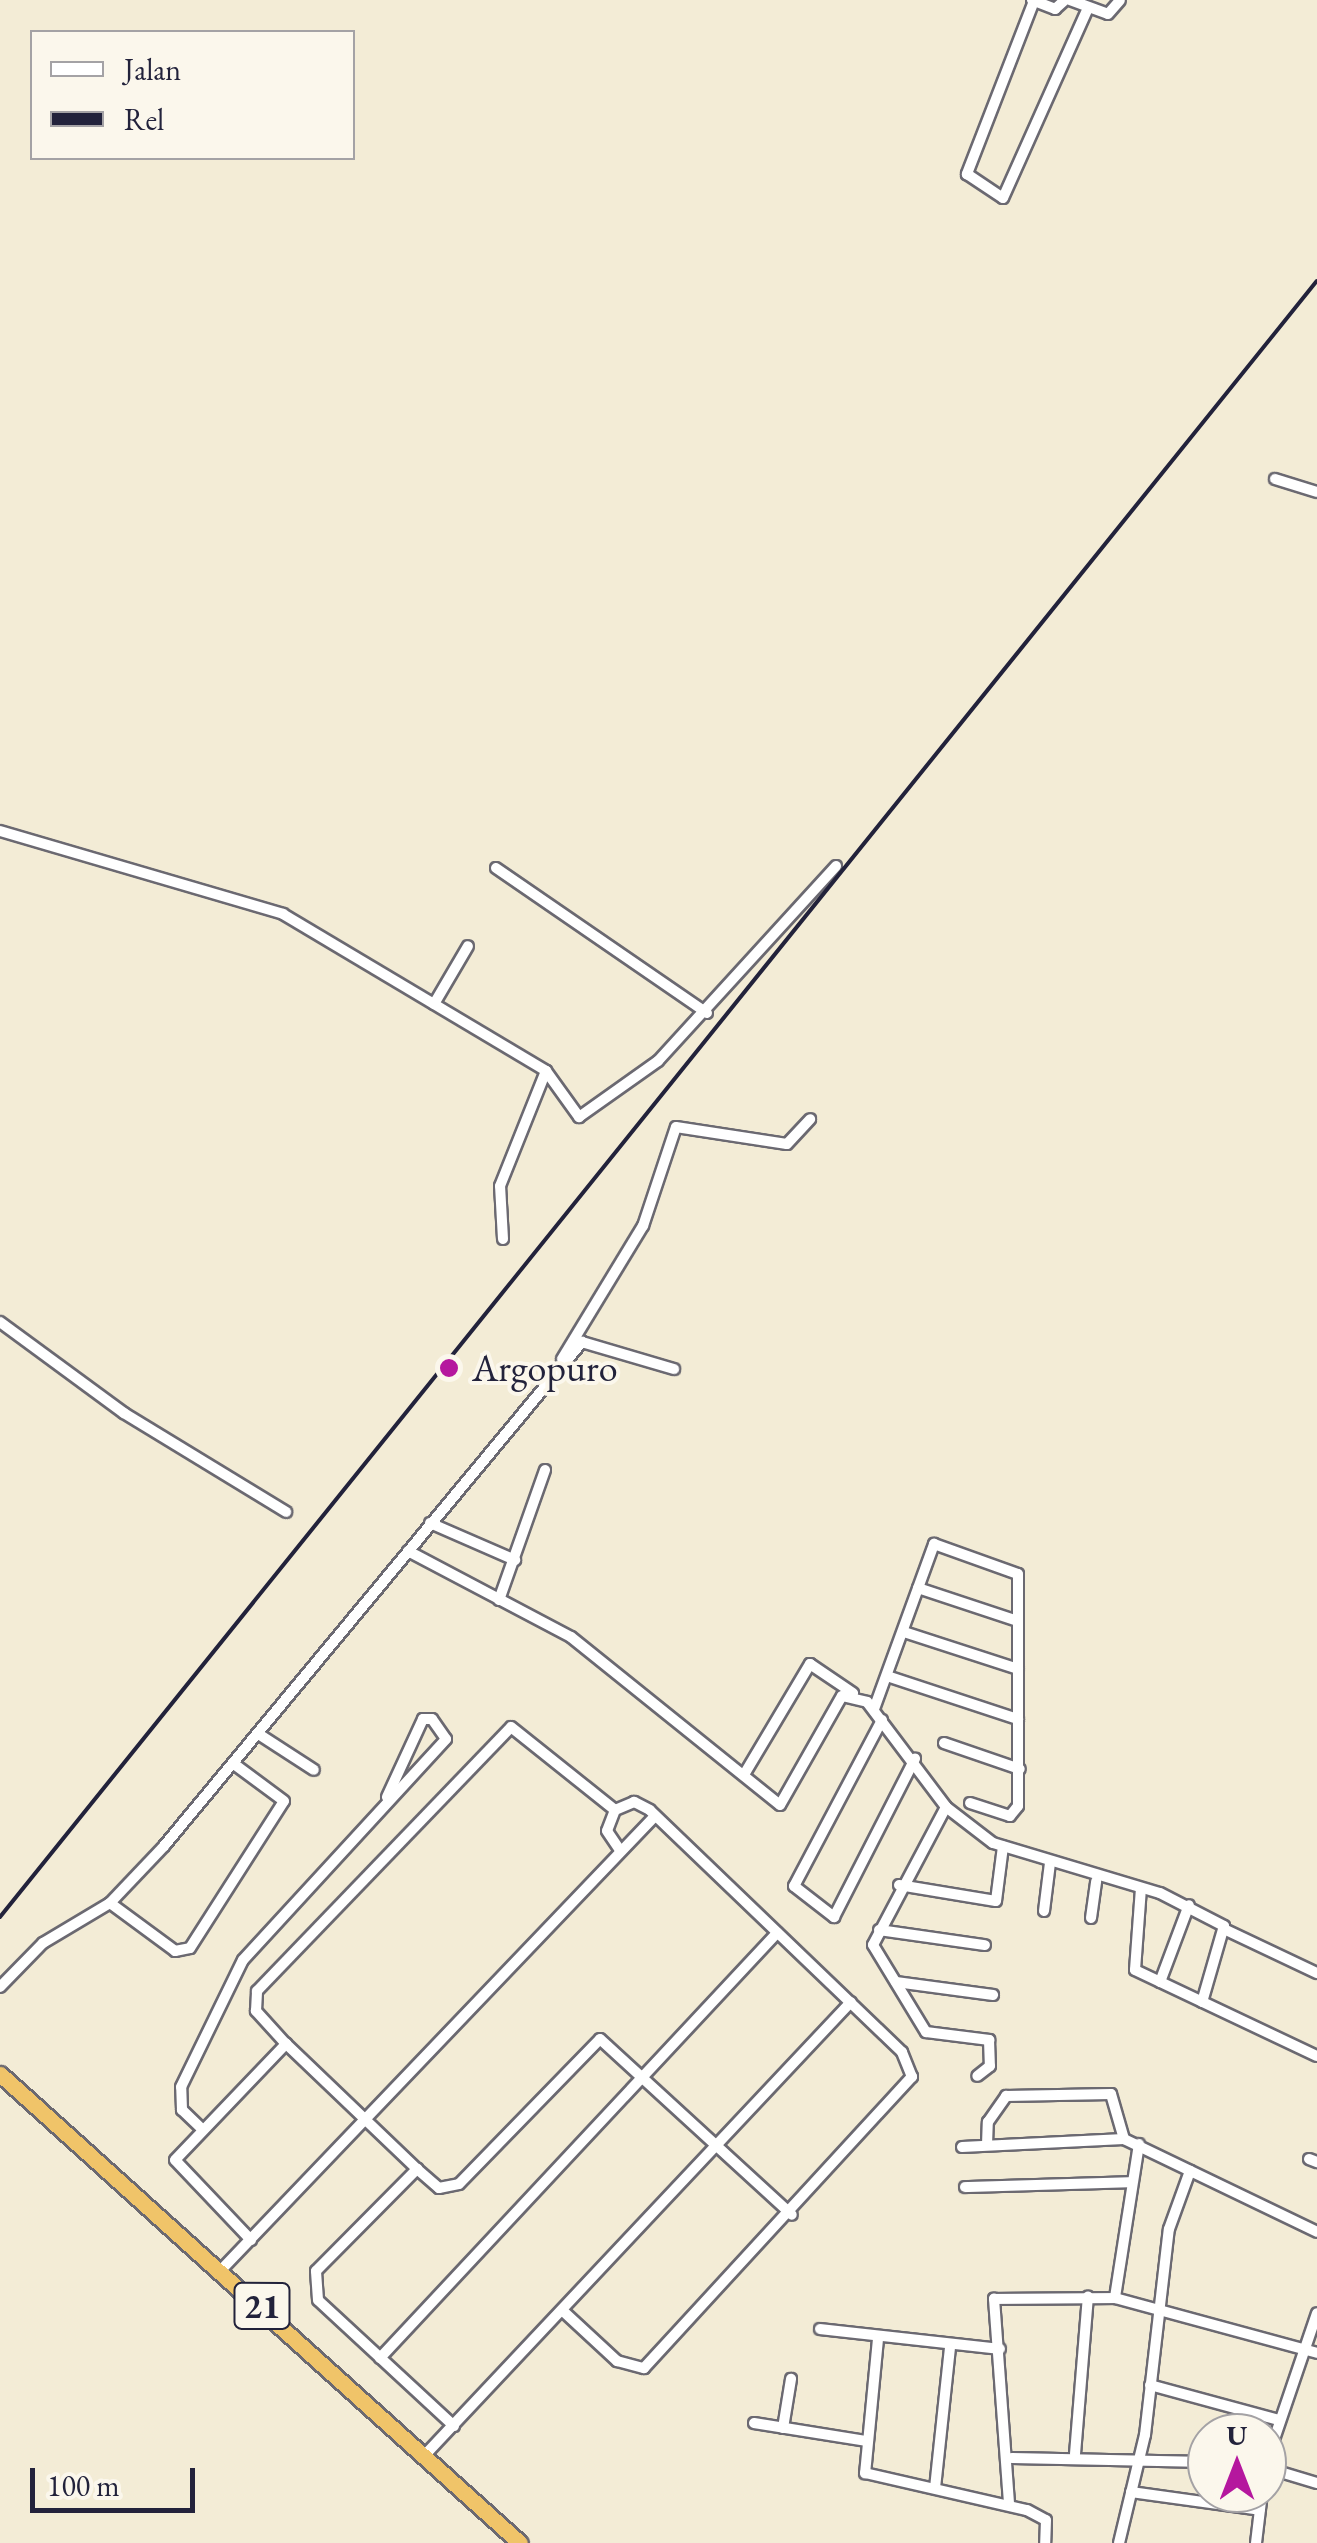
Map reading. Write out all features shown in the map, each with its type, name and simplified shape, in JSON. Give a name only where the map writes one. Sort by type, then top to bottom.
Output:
[{"type":"highway","name":"21","points":[[0,2074],[222,2269],[520,2543]]},
{"type":"street","points":[[1088,8],[1003,198],[967,174],[1033,1],[1055,9],[1068,0],[1110,14],[1120,0]]},
{"type":"street","points":[[1275,479],[1317,492]]},
{"type":"street","points":[[0,831],[256,902],[546,1071],[579,1117],[706,1013],[836,866]]},
{"type":"street","points":[[496,868],[706,1013]]},
{"type":"street","points":[[434,1004],[468,946]]},
{"type":"street","points":[[502,1240],[500,1186],[546,1071]]},
{"type":"street","points":[[552,1377],[644,1226],[676,1127],[786,1144],[810,1119]]},
{"type":"street","points":[[0,1322],[286,1512]]},
{"type":"street","points":[[0,1987],[43,1943],[110,1903],[260,1735],[552,1377],[592,1339],[674,1368]]},
{"type":"street","points":[[499,1600],[545,1470]]},
{"type":"street","points":[[430,1524],[514,1560]]},
{"type":"street","points":[[874,1709],[890,1677],[918,1588],[938,1544],[1018,1574],[1020,1769],[1010,1816],[970,1803]]},
{"type":"street","points":[[408,1551],[571,1638],[784,1804],[842,1696],[853,1694]]},
{"type":"street","points":[[918,1588],[1018,1620]]},
{"type":"street","points":[[904,1632],[1018,1669]]},
{"type":"street","points":[[745,1773],[810,1664],[874,1709],[946,1807],[1003,1846],[1096,1880],[1141,1888],[1189,1905],[1226,1930],[1317,1973]]},
{"type":"street","points":[[890,1677],[1018,1719]]},
{"type":"street","points":[[202,2128],[182,2110],[182,2087],[243,1960],[387,1797],[446,1738],[432,1719],[422,1719],[387,1797]]},
{"type":"street","points":[[882,1720],[794,1886],[834,1918],[915,1760]]},
{"type":"street","points":[[615,1810],[511,1726],[257,1991],[256,2010],[286,2044],[439,2188],[458,2184],[600,2039],[792,2216]]},
{"type":"street","points":[[260,1735],[314,1770]]},
{"type":"street","points":[[944,1742],[1020,1769]]},
{"type":"street","points":[[110,1903],[175,1951],[190,1948],[284,1801],[234,1764]]},
{"type":"street","points":[[562,2312],[617,2361],[644,2368],[792,2216],[912,2078],[902,2052],[655,1816],[634,1802],[615,1810],[607,1831],[620,1850]]},
{"type":"street","points":[[946,1807],[899,1885],[873,1945],[926,2032],[989,2040],[990,2066],[977,2076]]},
{"type":"street","points":[[222,2269],[655,1816]]},
{"type":"street","points":[[899,1885],[996,1900],[1003,1846]]},
{"type":"street","points":[[1044,1911],[1050,1863]]},
{"type":"street","points":[[1091,1918],[1096,1880]]},
{"type":"street","points":[[1141,1888],[1135,1970],[1317,2056]]},
{"type":"street","points":[[1160,1982],[1189,1905]]},
{"type":"street","points":[[879,1930],[985,1945]]},
{"type":"street","points":[[1202,2002],[1226,1930]]},
{"type":"street","points":[[380,2358],[777,1933]]},
{"type":"street","points":[[896,1982],[994,1995]]},
{"type":"street","points":[[424,2456],[851,2002]]},
{"type":"street","points":[[251,2240],[175,2165],[202,2128],[286,2044]]},
{"type":"street","points":[[987,2145],[988,2122],[1006,2096],[1111,2094],[1124,2138]]},
{"type":"street","points":[[962,2147],[1124,2138],[1316,2230]]},
{"type":"street","points":[[1115,2298],[1139,2144]]},
{"type":"street","points":[[417,2168],[312,2280],[318,2300],[454,2426]]},
{"type":"street","points":[[1120,2543],[1140,2454],[1169,2229],[1190,2171]]},
{"type":"street","points":[[966,2187],[1132,2182]]},
{"type":"street","points":[[1008,2503],[1012,2458],[996,2296],[1115,2298],[1317,2353]]},
{"type":"street","points":[[1075,2454],[1088,2297]]},
{"type":"street","points":[[1281,2413],[1317,2313]]},
{"type":"street","points":[[820,2330],[950,2347],[1000,2349]]},
{"type":"street","points":[[878,2339],[865,2473],[1008,2503],[1046,2520],[1046,2543]]},
{"type":"street","points":[[935,2488],[950,2347]]},
{"type":"street","points":[[783,2428],[791,2379]]},
{"type":"street","points":[[1150,2385],[1253,2413]]},
{"type":"street","points":[[754,2423],[866,2441]]},
{"type":"street","points":[[1012,2458],[1140,2454],[1187,2460]]},
{"type":"street","points":[[1287,2474],[1317,2483]]},
{"type":"street","points":[[1131,2492],[1187,2500]]},
{"type":"street","points":[[1256,2543],[1260,2513]]},
{"type":"railway","points":[[0,1917],[1317,281]]},
{"type":"place","name":"Argopuro","points":[[449,1368]]}]
